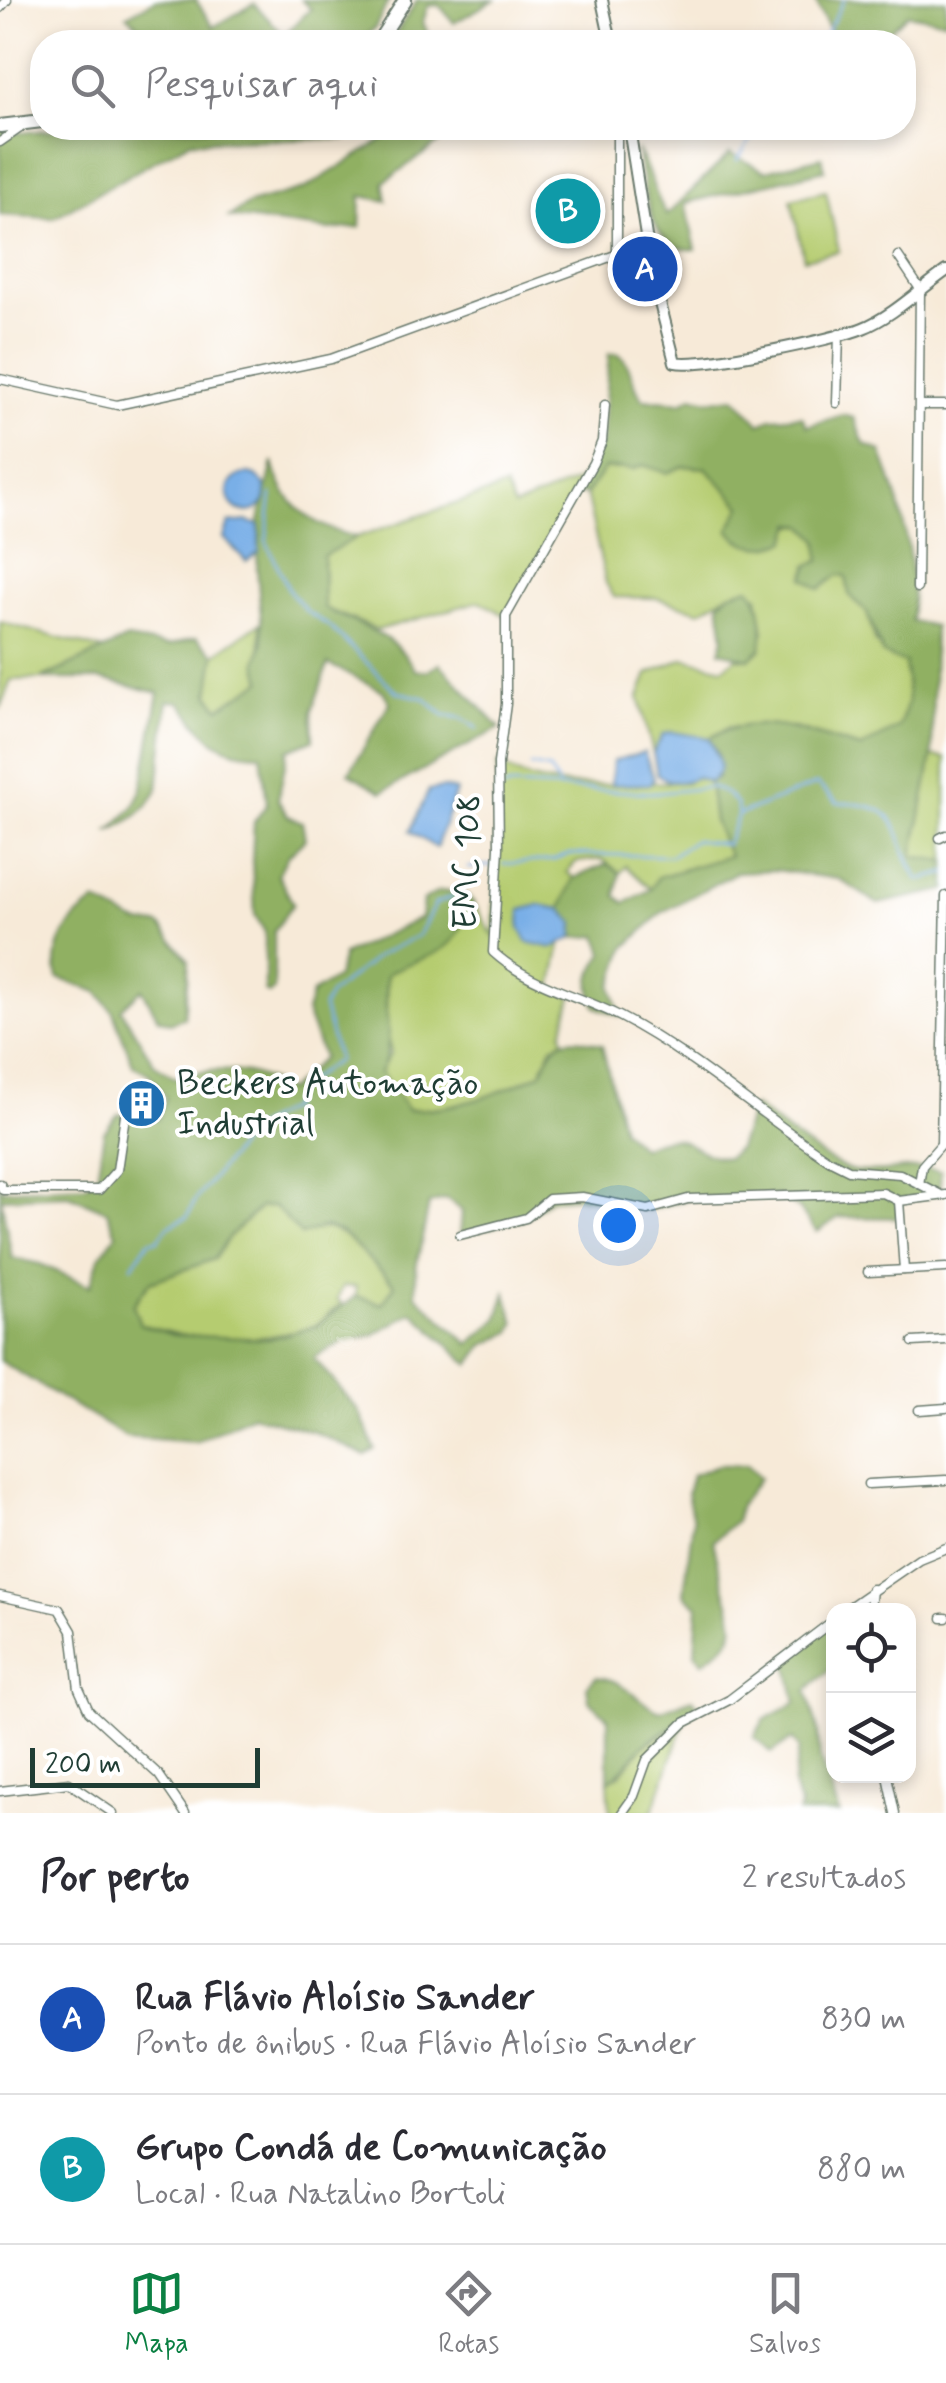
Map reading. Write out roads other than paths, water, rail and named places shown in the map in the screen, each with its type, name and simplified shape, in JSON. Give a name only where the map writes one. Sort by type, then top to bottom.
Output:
[{"type":"main road","points":[[386,30],[405,0]]},
{"type":"main road","points":[[0,126],[30,122]]},
{"type":"street","points":[[0,8],[7,0]]},
{"type":"street","points":[[602,0],[608,30]]},
{"type":"street","points":[[0,142],[26,122]]},
{"type":"street","points":[[617,140],[617,253]]},
{"type":"street","points":[[631,140],[674,362],[710,360],[839,334],[878,320],[946,271]]},
{"type":"street","points":[[0,380],[117,405],[331,359],[648,242]]},
{"type":"street","points":[[898,256],[920,289],[922,405],[917,588]]},
{"type":"street","points":[[837,403],[839,334]]},
{"type":"street","name":"EMC 108","points":[[605,405],[602,441],[593,463],[506,616],[506,704],[498,764],[499,848],[492,952],[514,972],[620,1016],[676,1050],[830,1160],[849,1170],[900,1174],[942,1195]]},
{"type":"street","points":[[922,405],[946,405]]},
{"type":"street","points":[[919,1184],[922,1166],[944,1142],[946,896]]},
{"type":"street","points":[[0,1184],[3,1190],[100,1190],[118,1170],[126,1116]]},
{"type":"street","points":[[460,1236],[526,1218],[550,1199],[582,1197],[648,1210],[707,1198],[883,1193],[899,1200],[942,1195]]},
{"type":"street","points":[[899,1200],[904,1270]]},
{"type":"street","points":[[868,1272],[946,1268]]},
{"type":"street","points":[[913,1342],[946,1340]]},
{"type":"street","points":[[919,1410],[946,1408]]},
{"type":"street","points":[[868,1484],[946,1480]]},
{"type":"street","points":[[854,1603],[919,1558],[946,1548]]},
{"type":"street","points":[[871,1603],[872,1589]]},
{"type":"street","points":[[0,1596],[59,1609],[72,1631],[79,1689],[89,1711],[159,1775],[186,1813]]},
{"type":"street","points":[[622,1813],[634,1796],[647,1760],[684,1723],[729,1700],[826,1626]]},
{"type":"street","points":[[889,1783],[895,1813]]},
{"type":"street","points":[[0,1791],[69,1784],[113,1813]]},
{"type":"water","points":[[247,474],[260,480],[266,493],[260,506],[247,512],[234,506],[228,493],[234,480]]},
{"type":"water","points":[[247,521],[259,525],[259,552],[246,561],[224,538],[229,523]]},
{"type":"water","points":[[663,734],[709,738],[720,767],[715,777],[709,782],[696,777],[676,782],[657,774],[653,753]]},
{"type":"water","points":[[644,752],[654,778],[650,784],[611,785],[613,761]]},
{"type":"water","points":[[429,790],[456,791],[436,848],[410,831]]},
{"type":"water","points":[[539,905],[561,909],[574,923],[573,938],[553,948],[527,942],[520,928],[521,910]]},
{"type":"waterway","points":[[828,30],[844,0]]},
{"type":"waterway","points":[[737,160],[751,140]]},
{"type":"waterway","points":[[272,494],[266,541],[289,590],[307,612],[329,626],[397,692],[424,698],[444,715],[462,718],[478,729]]},
{"type":"waterway","points":[[531,766],[550,770],[559,786]]},
{"type":"waterway","points":[[503,864],[554,860],[570,854],[671,856],[694,840],[727,844],[738,815],[817,784],[838,803],[877,809],[888,816],[919,880],[946,873]]},
{"type":"waterway","points":[[503,789],[511,786],[658,793],[713,787],[737,805],[738,815]]},
{"type":"waterway","points":[[468,868],[495,865]]},
{"type":"waterway","points":[[132,1266],[149,1241],[158,1240],[168,1226],[187,1217],[196,1199],[252,1129],[289,1108],[299,1087],[338,1060],[323,1007],[330,994],[379,955],[419,935],[435,904],[453,897]]},
{"type":"place","name":"Grupo Condá de Comunicação","points":[[568,211]]},
{"type":"place","name":"Rua Flávio Aloísio Sander","points":[[645,269]]},
{"type":"place","name":"Beckers Automação Industrial","points":[[142,1104]]}]
